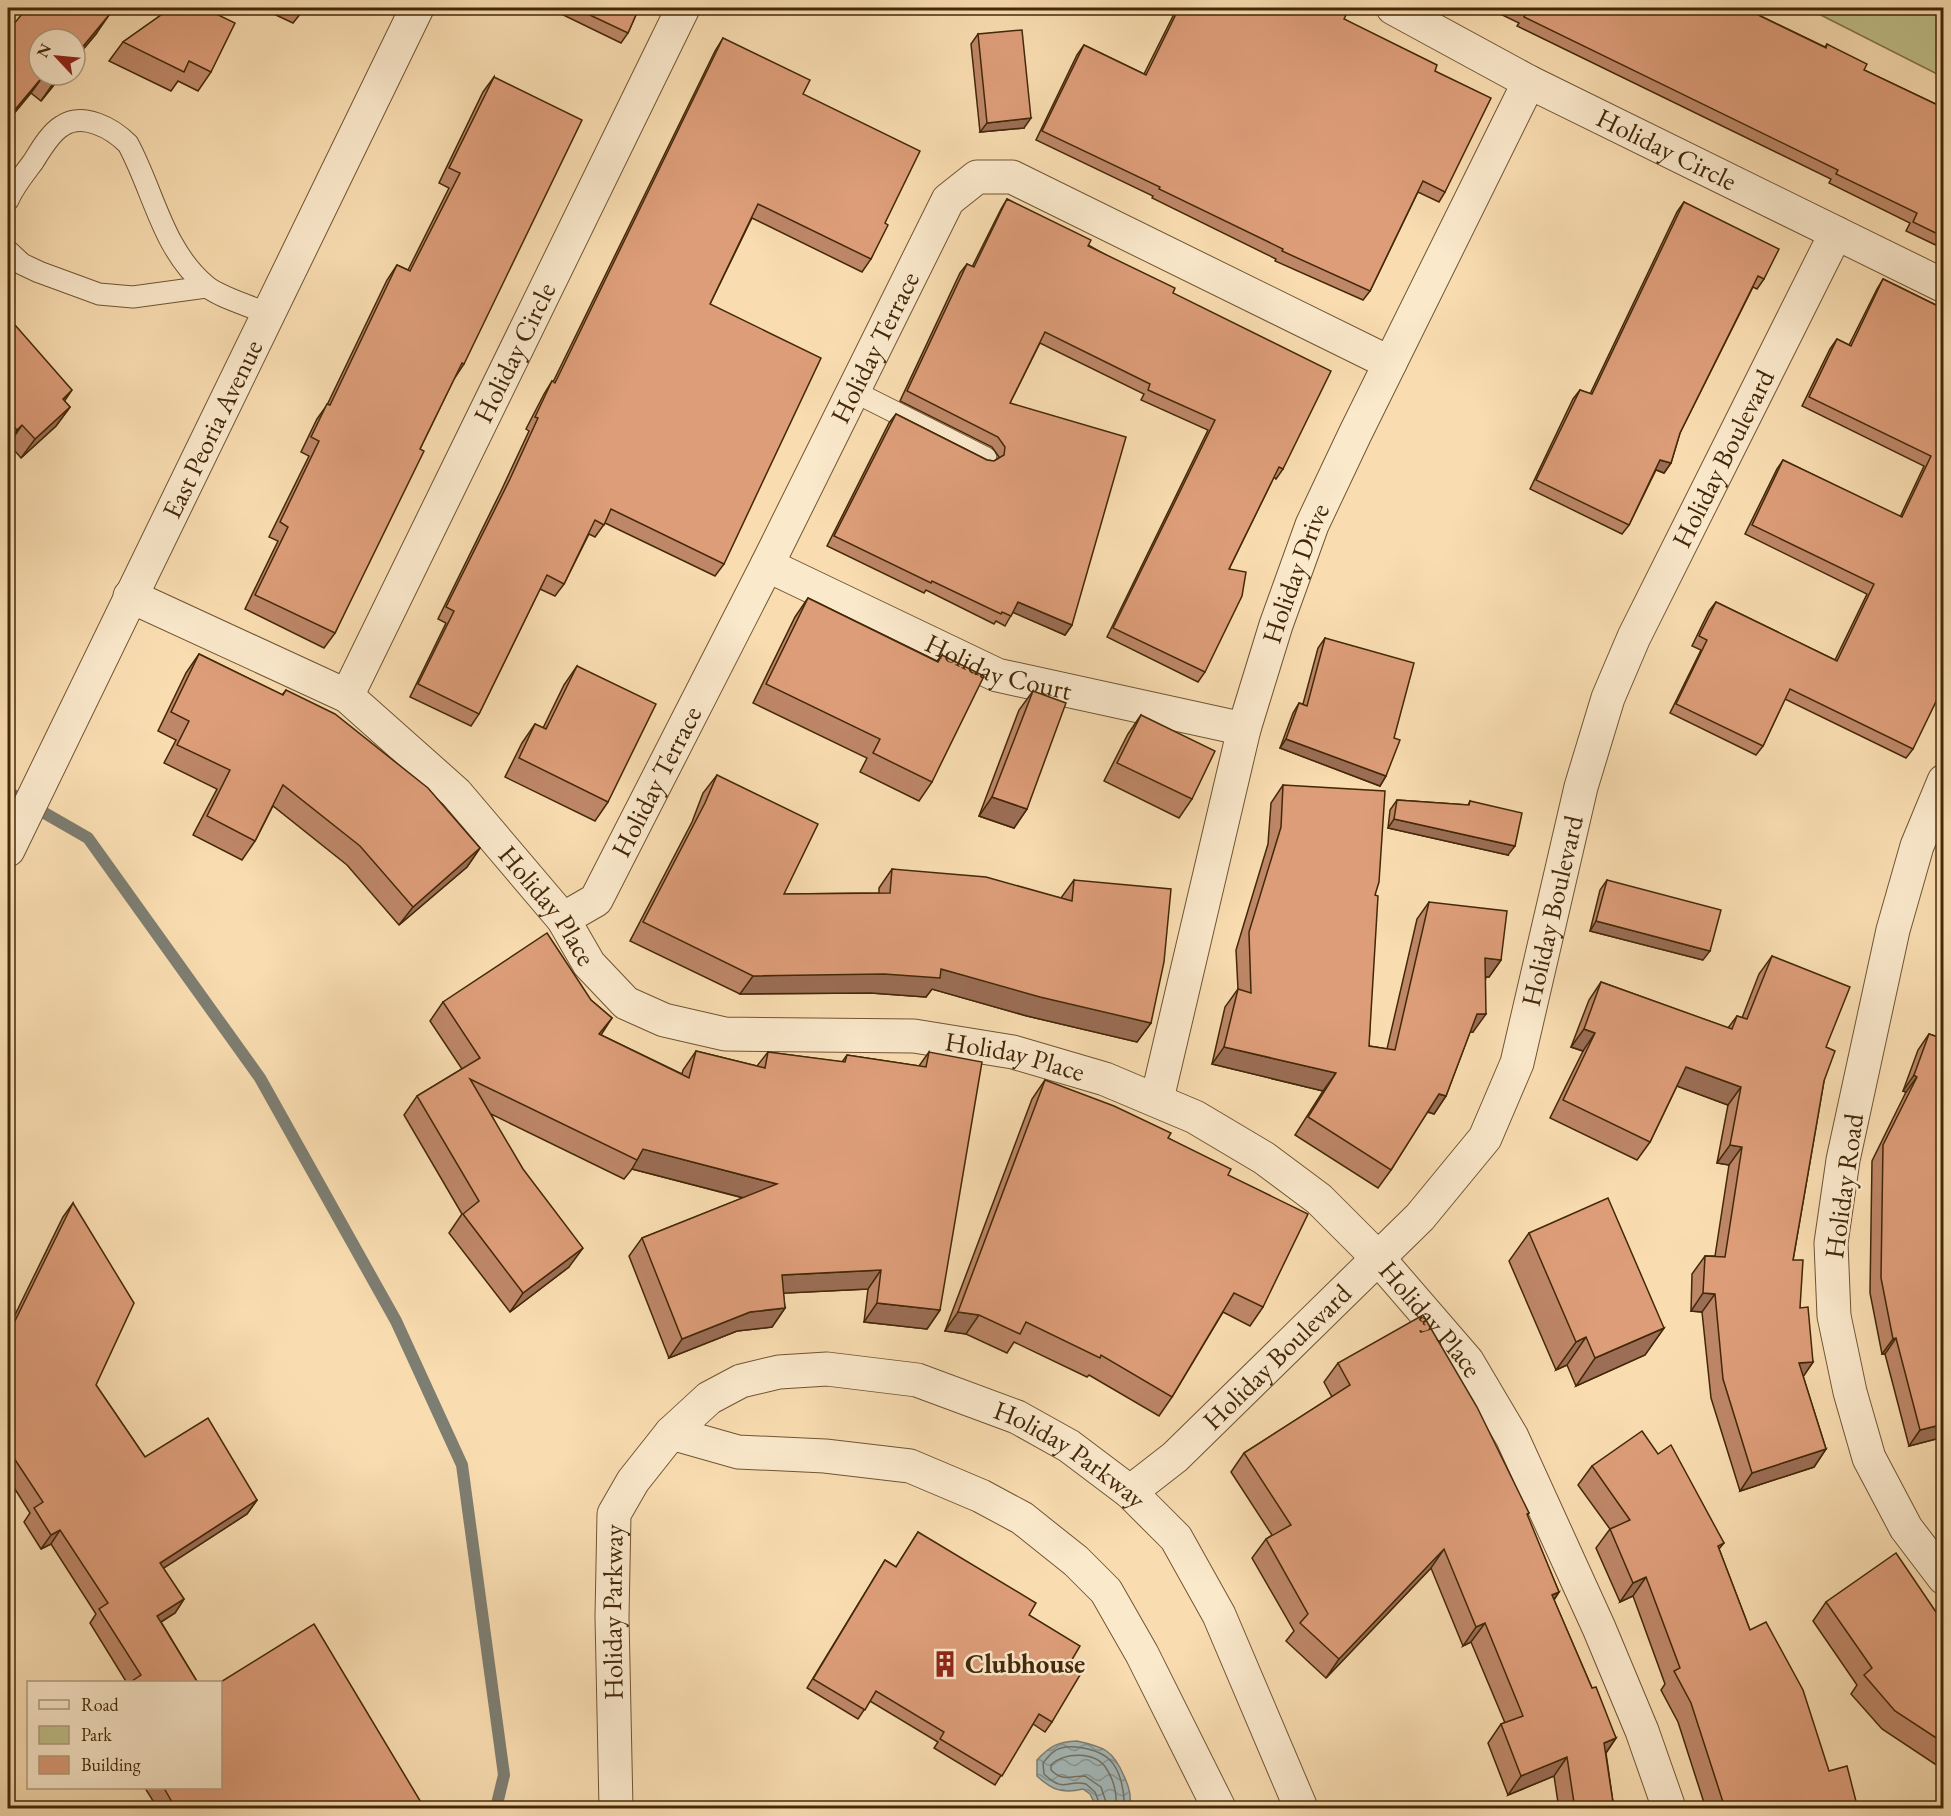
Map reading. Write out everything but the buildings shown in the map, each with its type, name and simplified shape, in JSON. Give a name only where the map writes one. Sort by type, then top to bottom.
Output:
[{"type":"street","name":"East Peoria Avenue","points":[[8,850],[417,8]]},
{"type":"street","name":"Holiday Circle","points":[[347,696],[683,8]]},
{"type":"street","name":"Holiday Circle","points":[[1393,8],[1529,82],[1944,286]]},
{"type":"street","name":"Holiday Drive","points":[[1156,1099],[1244,729],[1276,626],[1312,525],[1529,82]]},
{"type":"street","name":"Holiday Terrace","points":[[563,919],[596,900],[767,565],[948,200],[977,177],[1012,177],[1390,363]]},
{"type":"street","name":"Holiday Boulevard","points":[[1130,1492],[1175,1457],[1378,1258],[1420,1216],[1485,1138],[1518,1063],[1581,787],[1608,698],[1634,637],[1836,233]]},
{"type":"street","name":"Holiday Court","points":[[767,565],[996,675],[1244,729]]},
{"type":"street","name":"Holiday Place","points":[[130,596],[347,696],[456,793],[563,919],[589,964],[626,1003],[664,1020],[725,1034],[914,1036],[1013,1052],[1105,1079],[1156,1099],[1195,1118],[1264,1158],[1319,1198],[1378,1258],[1467,1360],[1512,1437],[1599,1628],[1642,1731],[1669,1809]]},
{"type":"street","name":"Holiday Road","points":[[1944,781],[1917,846],[1893,930],[1843,1160],[1831,1243],[1834,1316],[1850,1392],[1869,1458],[1906,1528],[1944,1578]]},
{"type":"street","name":"Holiday Parkway","points":[[616,1809],[612,1617],[614,1514],[633,1481],[671,1433],[710,1398],[741,1381],[779,1372],[827,1369],[917,1380],[1017,1417],[1069,1446],[1130,1492],[1176,1538],[1219,1615],[1301,1809]]},
{"type":"street","points":[[671,1433],[738,1452],[815,1455],[910,1466],[981,1496],[1022,1518],[1076,1561],[1106,1591],[1142,1654],[1219,1809]]},
{"type":"lane","points":[[8,200],[39,152],[60,127],[74,121],[87,121],[103,126],[120,135],[128,144],[174,249],[206,287],[268,314]]},
{"type":"lane","points":[[8,251],[22,264],[99,294],[133,297],[206,287]]},
{"type":"lane","points":[[853,391],[986,458]]},
{"type":"green space","points":[[1807,8],[1943,8],[1943,77]]},
{"type":"water","points":[[1077,1741],[1101,1748],[1116,1760],[1129,1788],[1129,1808],[1097,1808],[1090,1794],[1083,1789],[1058,1790],[1037,1776],[1037,1760],[1046,1751],[1064,1742]]},
{"type":"waterway","points":[[8,792],[88,838],[260,1078],[396,1321],[462,1465],[504,1775],[496,1808]]},
{"type":"place","name":"Clubhouse","points":[[945,1664]]}]
